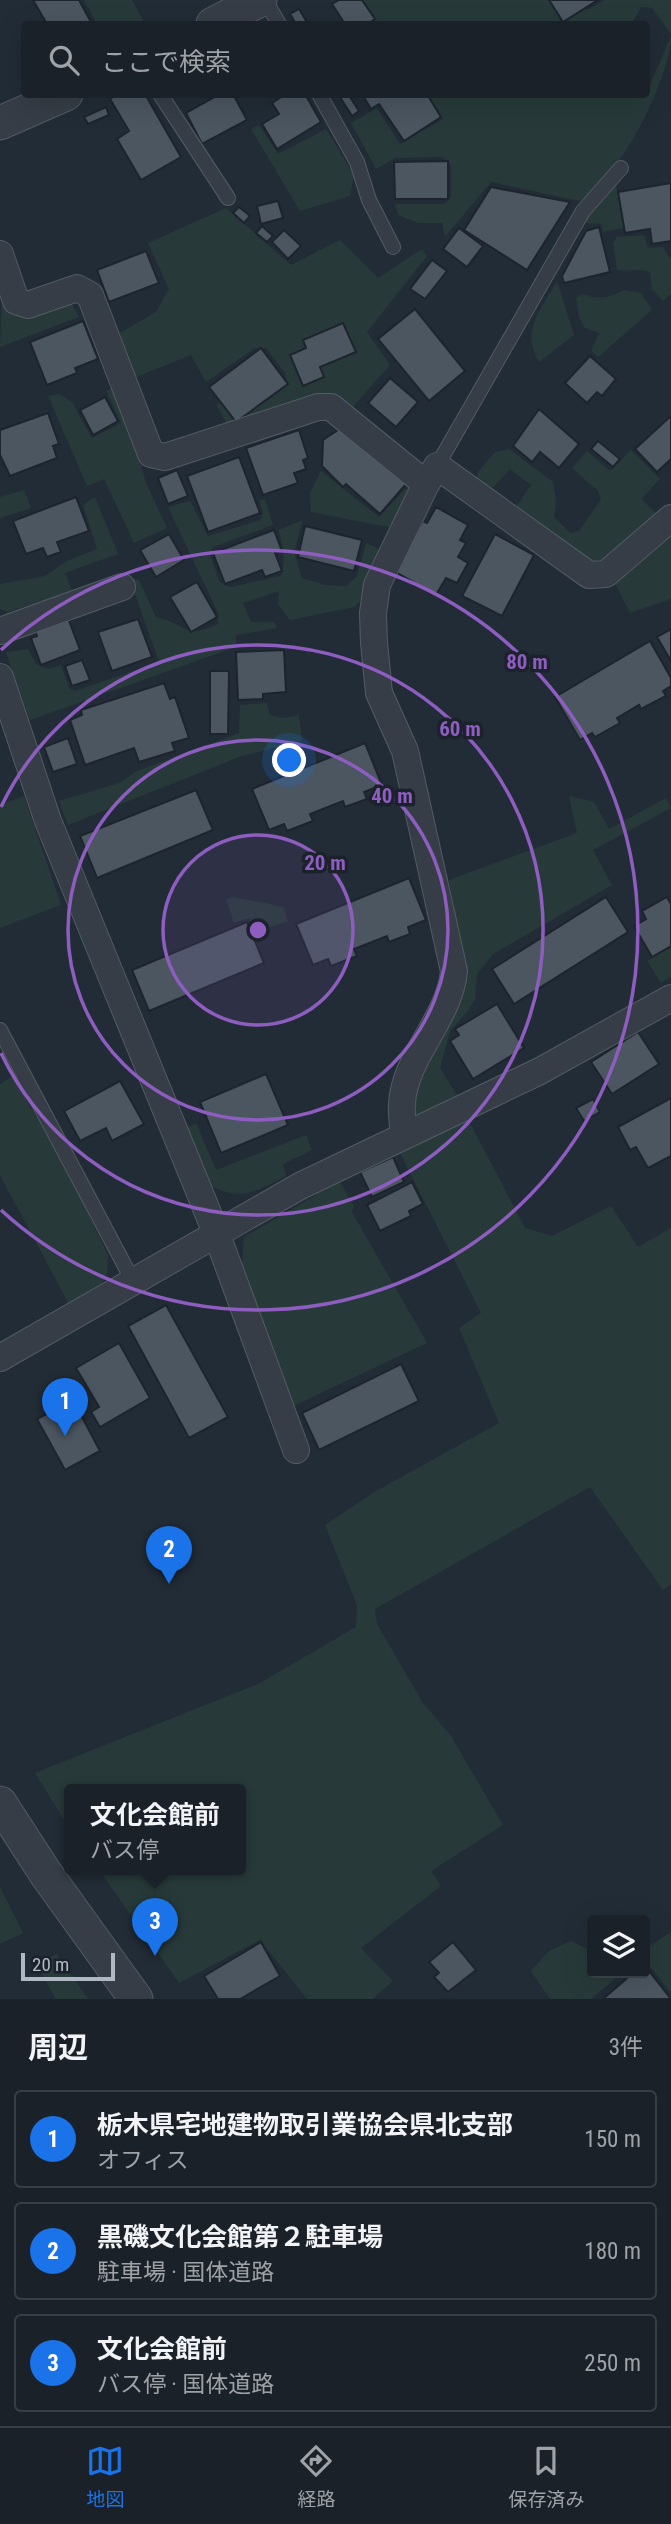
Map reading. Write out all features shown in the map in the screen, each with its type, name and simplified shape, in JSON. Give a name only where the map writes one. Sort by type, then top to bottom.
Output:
[{"type":"street","points":[[219,21],[262,0]]},
{"type":"street","points":[[0,123],[57,98]]},
{"type":"street","points":[[0,254],[16,301],[28,305],[77,288],[90,295],[151,454],[165,457],[318,407],[331,407],[589,575],[606,574],[671,518]]},
{"type":"street","points":[[404,1136],[402,1101],[409,1077],[449,993],[454,971],[405,751],[379,693],[373,613],[377,585],[432,475]]},
{"type":"street","points":[[0,631],[122,587]]},
{"type":"street","points":[[0,677],[48,821],[217,1235],[296,1450]]},
{"type":"street","points":[[0,1358],[300,1186],[540,1071],[671,998]]},
{"type":"street","points":[[0,1803],[54,1885],[136,1999]]},
{"type":"lane","points":[[262,0],[277,21]]},
{"type":"lane","points":[[163,98],[228,198]]},
{"type":"lane","points":[[321,98],[358,162],[369,200],[393,247]]},
{"type":"lane","points":[[432,475],[583,211],[621,168]]},
{"type":"lane","points":[[0,1030],[134,1283]]},
{"type":"green space","points":[[84,0],[132,0],[143,21],[95,21]]},
{"type":"green space","points":[[362,0],[554,0],[573,8],[589,9],[605,0],[671,0],[671,34],[652,8],[641,7],[634,21],[372,21],[375,19]]},
{"type":"green space","points":[[671,36],[662,77],[640,127],[610,173],[595,190],[580,201],[491,182],[445,237],[442,223],[418,223],[398,215],[395,204],[445,204],[451,196],[451,165],[442,157],[395,158],[376,169],[351,123],[377,108],[400,144],[443,119],[430,98],[650,98],[650,85]]},
{"type":"green space","points":[[259,125],[278,154],[326,129],[354,175],[350,196],[300,211],[251,129]]},
{"type":"green space","points":[[616,185],[624,228],[603,232],[601,224],[586,223],[589,213],[612,186]]},
{"type":"green space","points":[[226,208],[291,265],[340,240],[378,278],[422,249],[427,256],[367,332],[390,365],[351,409],[230,429],[216,404],[221,403],[236,422],[287,384],[285,373],[266,348],[255,348],[206,382],[191,355],[134,378],[118,334],[156,312],[169,289],[148,243]]},
{"type":"green space","points":[[644,235],[648,248],[663,247],[671,260],[671,294],[663,301],[652,289],[650,272],[617,270],[613,243],[617,237]]},
{"type":"green space","points":[[557,281],[574,335],[539,362],[534,351],[532,330],[539,311]]},
{"type":"green space","points":[[624,290],[641,293],[652,310],[598,357],[591,351],[599,333],[585,328],[579,317],[576,298],[582,294],[603,297]]},
{"type":"green space","points":[[2,298],[71,303],[79,317],[0,347]]},
{"type":"green space","points":[[119,385],[146,483],[167,528],[134,543],[104,479],[87,486],[48,396],[59,394],[72,402],[92,438],[121,423],[106,391]]},
{"type":"green space","points":[[509,449],[553,482],[556,500],[554,517],[570,533],[579,531],[601,499],[598,491],[572,468],[587,451],[610,471],[631,450],[660,479],[641,499],[657,514],[603,564],[590,564],[514,510],[531,485],[510,469],[489,492],[475,483],[478,472],[495,452]]},
{"type":"green space","points":[[321,471],[379,517],[409,488],[393,528],[311,512],[310,493]]},
{"type":"green space","points":[[24,490],[31,508],[0,518],[0,497]]},
{"type":"green space","points":[[95,497],[118,554],[65,573],[72,591],[8,612],[0,609],[0,584],[45,576],[67,561],[97,549],[83,505]]},
{"type":"green space","points":[[259,499],[265,500],[273,525],[213,547],[210,555],[220,582],[230,587],[281,576],[283,553],[278,530],[303,520],[294,552],[302,578],[325,585],[346,586],[357,576],[366,543],[381,550],[363,598],[354,607],[290,620],[278,604],[279,591],[243,603],[251,622],[274,622],[277,628],[236,635],[236,647],[30,720],[6,652],[28,649],[36,664],[48,669],[61,665],[69,688],[75,691],[159,662],[129,577],[139,580],[156,617],[191,631],[218,624],[218,613],[168,507],[190,501],[208,536],[261,520],[263,512]]},
{"type":"green space","points":[[671,536],[671,599],[630,613],[614,581],[629,573]]},
{"type":"green space","points":[[267,703],[270,715],[283,718],[299,715],[302,741],[242,756],[68,825],[59,801],[119,783],[137,771],[239,733],[240,705]]},
{"type":"green space","points":[[24,796],[61,905],[0,928],[0,805]]},
{"type":"green space","points":[[569,796],[594,802],[609,829],[666,798],[671,808],[593,850],[612,885],[493,954],[477,974],[475,999],[450,1031],[440,1068],[457,1095],[417,1115],[413,1110],[412,1092],[465,970],[449,880],[577,833]]},
{"type":"green space","points":[[234,897],[283,907],[288,921],[255,932],[249,918],[234,923],[226,899]]},
{"type":"green space","points":[[671,947],[671,977],[661,983],[647,961]]},
{"type":"green space","points":[[13,1076],[66,1168],[108,1255],[107,1273],[101,1286],[70,1306],[0,1175],[0,1084]]},
{"type":"green space","points":[[468,1119],[525,1228],[552,1236],[611,1206],[638,1247],[671,1228],[671,1584],[663,1590],[590,1487],[375,1609],[377,1624],[423,1703],[451,1736],[503,1825],[431,1871],[441,1886],[361,1948],[393,1981],[372,1999],[307,1999],[260,1940],[179,1983],[103,1875],[246,1875],[246,1784],[64,1784],[64,1820],[35,1773],[258,1684],[356,1627],[357,1605],[325,1525],[376,1491],[499,1423],[459,1328],[481,1313],[399,1151]]},
{"type":"green space","points":[[196,1123],[216,1170],[306,1135],[312,1150],[283,1164],[286,1176],[258,1190],[241,1194],[223,1191],[211,1186],[186,1128]]},
{"type":"green space","points":[[332,1180],[340,1182],[354,1206],[352,1212],[427,1343],[291,1407],[241,1275],[244,1237],[311,1198]]},
{"type":"green space","points":[[0,1887],[23,1933],[0,1944]]},
{"type":"green space","points":[[671,1932],[671,1993],[650,1966],[650,1946]]},
{"type":"green space","points":[[571,1941],[587,1949],[587,1978],[616,1978],[591,1999],[550,1999],[531,1971],[549,1951]]},
{"type":"green space","points":[[57,1954],[88,1999],[56,1999],[36,1964]]},
{"type":"building","points":[[33,0],[79,0],[90,21],[45,21]]},
{"type":"building","points":[[339,0],[362,0],[375,19],[343,21],[332,4]]},
{"type":"building","points":[[549,0],[598,0],[565,21]]},
{"type":"building","points":[[299,9],[306,21],[294,21],[290,14]]},
{"type":"building","points":[[147,98],[181,157],[141,180],[117,139],[129,131],[110,99]]},
{"type":"building","points":[[213,98],[235,98],[247,120],[202,144],[186,113]]},
{"type":"building","points":[[280,98],[307,98],[321,122],[277,149],[262,124],[279,114],[272,103]]},
{"type":"building","points":[[341,98],[351,98],[359,111],[352,116]]},
{"type":"building","points":[[364,98],[429,98],[441,117],[404,141],[379,104],[371,109]]},
{"type":"building","points":[[106,107],[109,115],[88,124],[84,117]]},
{"type":"building","points":[[448,161],[448,199],[395,199],[394,162]]},
{"type":"building","points":[[671,183],[671,241],[652,244],[650,229],[625,233],[618,192]]},
{"type":"building","points":[[491,187],[570,202],[527,270],[464,230]]},
{"type":"building","points":[[278,201],[283,218],[261,224],[257,206]]},
{"type":"building","points":[[239,207],[250,216],[244,223],[233,213]]},
{"type":"building","points":[[262,226],[273,236],[267,242],[256,233]]},
{"type":"building","points":[[599,227],[610,272],[564,283],[562,276],[586,231]]},
{"type":"building","points":[[459,228],[483,246],[467,267],[443,249]]},
{"type":"building","points":[[284,230],[301,246],[288,259],[272,242]]},
{"type":"building","points":[[146,251],[159,283],[109,302],[97,270]]},
{"type":"building","points":[[432,260],[447,271],[425,299],[410,289]]},
{"type":"building","points":[[415,309],[465,371],[429,401],[378,339]]},
{"type":"building","points":[[83,321],[98,359],[75,368],[77,373],[47,385],[30,342]]},
{"type":"building","points":[[343,323],[356,352],[320,367],[324,377],[303,386],[290,355],[306,348],[303,340]]},
{"type":"building","points":[[261,348],[288,384],[236,422],[209,387]]},
{"type":"building","points":[[590,356],[616,379],[602,396],[597,392],[587,403],[565,383]]},
{"type":"building","points":[[390,378],[418,402],[396,427],[368,403]]},
{"type":"building","points":[[105,397],[118,421],[93,435],[80,410]]},
{"type":"building","points":[[539,409],[579,444],[559,468],[540,452],[532,462],[513,446]]},
{"type":"building","points":[[48,413],[59,444],[53,446],[57,458],[10,476],[0,455],[0,430]]},
{"type":"building","points":[[671,416],[671,459],[657,472],[635,449]]},
{"type":"building","points":[[341,428],[406,484],[380,514],[346,484],[343,487],[322,466],[323,440]]},
{"type":"building","points":[[299,430],[308,458],[303,460],[306,469],[294,473],[298,483],[263,495],[246,448]]},
{"type":"building","points":[[598,441],[620,459],[613,467],[591,449]]},
{"type":"building","points":[[239,457],[260,513],[208,532],[187,476]]},
{"type":"building","points":[[177,470],[188,496],[168,504],[158,478]]},
{"type":"building","points":[[76,497],[89,531],[57,542],[61,552],[47,557],[43,548],[26,554],[13,521]]},
{"type":"building","points":[[436,507],[468,525],[460,540],[466,543],[458,557],[468,563],[457,583],[446,578],[436,595],[394,571],[423,521],[427,523]]},
{"type":"building","points":[[305,526],[362,540],[354,571],[298,557]]},
{"type":"building","points":[[274,530],[282,551],[275,553],[282,571],[265,577],[262,570],[225,584],[213,553]]},
{"type":"building","points":[[169,534],[184,560],[156,577],[140,550]]},
{"type":"building","points":[[495,534],[534,555],[502,616],[462,596]]},
{"type":"building","points":[[197,582],[217,617],[191,632],[170,597]]},
{"type":"building","points":[[68,618],[80,650],[41,665],[31,638],[37,636],[35,630]]},
{"type":"building","points":[[138,619],[152,657],[112,671],[98,632]]},
{"type":"building","points":[[671,629],[671,661],[657,637]]},
{"type":"building","points":[[650,641],[671,678],[671,686],[663,691],[666,696],[641,709],[639,705],[617,718],[620,723],[595,737],[592,733],[580,740],[555,697]]},
{"type":"building","points":[[284,650],[286,692],[263,694],[263,699],[238,700],[236,652]]},
{"type":"building","points":[[82,660],[90,680],[72,686],[65,666]]},
{"type":"building","points":[[210,671],[229,671],[228,734],[210,734]]},
{"type":"building","points":[[164,683],[170,699],[175,697],[189,738],[172,743],[175,751],[139,762],[134,748],[85,765],[70,720],[82,715],[81,710]]},
{"type":"building","points":[[68,738],[77,764],[53,772],[44,747]]},
{"type":"building","points":[[365,743],[382,785],[364,792],[367,799],[345,807],[343,801],[310,814],[313,821],[287,831],[284,824],[269,830],[252,789]]},
{"type":"building","points":[[196,790],[213,830],[97,878],[80,836]]},
{"type":"building","points":[[409,878],[426,920],[408,927],[410,934],[389,942],[387,936],[354,949],[357,956],[331,966],[328,959],[313,965],[296,924]]},
{"type":"building","points":[[606,897],[628,932],[514,1004],[492,969]]},
{"type":"building","points":[[667,897],[671,904],[671,946],[652,957],[634,926],[646,919],[642,911]]},
{"type":"building","points":[[247,922],[264,963],[149,1011],[132,970]]},
{"type":"building","points":[[497,1004],[524,1048],[473,1079],[450,1041],[459,1035],[455,1029]]},
{"type":"building","points":[[638,1032],[659,1064],[612,1094],[591,1062]]},
{"type":"building","points":[[266,1074],[288,1125],[221,1153],[200,1102]]},
{"type":"building","points":[[120,1081],[144,1124],[112,1141],[106,1128],[80,1141],[64,1111]]},
{"type":"building","points":[[671,1098],[671,1156],[648,1168],[636,1147],[630,1150],[618,1127]]},
{"type":"building","points":[[593,1099],[600,1112],[584,1121],[576,1108]]},
{"type":"building","points":[[393,1157],[404,1182],[372,1197],[360,1172]]},
{"type":"building","points":[[412,1182],[423,1204],[409,1211],[411,1216],[380,1231],[367,1205]]},
{"type":"building","points":[[166,1305],[228,1417],[189,1438],[128,1326]]},
{"type":"building","points":[[119,1343],[150,1398],[100,1427],[91,1412],[99,1407],[76,1368]]},
{"type":"building","points":[[401,1364],[419,1401],[319,1450],[302,1413]]},
{"type":"building","points":[[73,1400],[100,1451],[65,1470],[37,1419]]},
{"type":"building","points":[[261,1942],[280,1976],[240,1999],[218,1999],[204,1976]]},
{"type":"building","points":[[453,1942],[476,1970],[448,1992],[434,1977],[439,1973],[429,1962]]},
{"type":"building","points":[[650,1972],[671,1999],[603,1999],[627,1978],[650,1978]]},
{"type":"place","name":"栃木県宅地建物取引業協会県北支部","points":[[65,1436]]},
{"type":"place","name":"黒磯文化会館第２駐車場","points":[[169,1584]]},
{"type":"place","name":"文化会館前","points":[[155,1956]]}]
